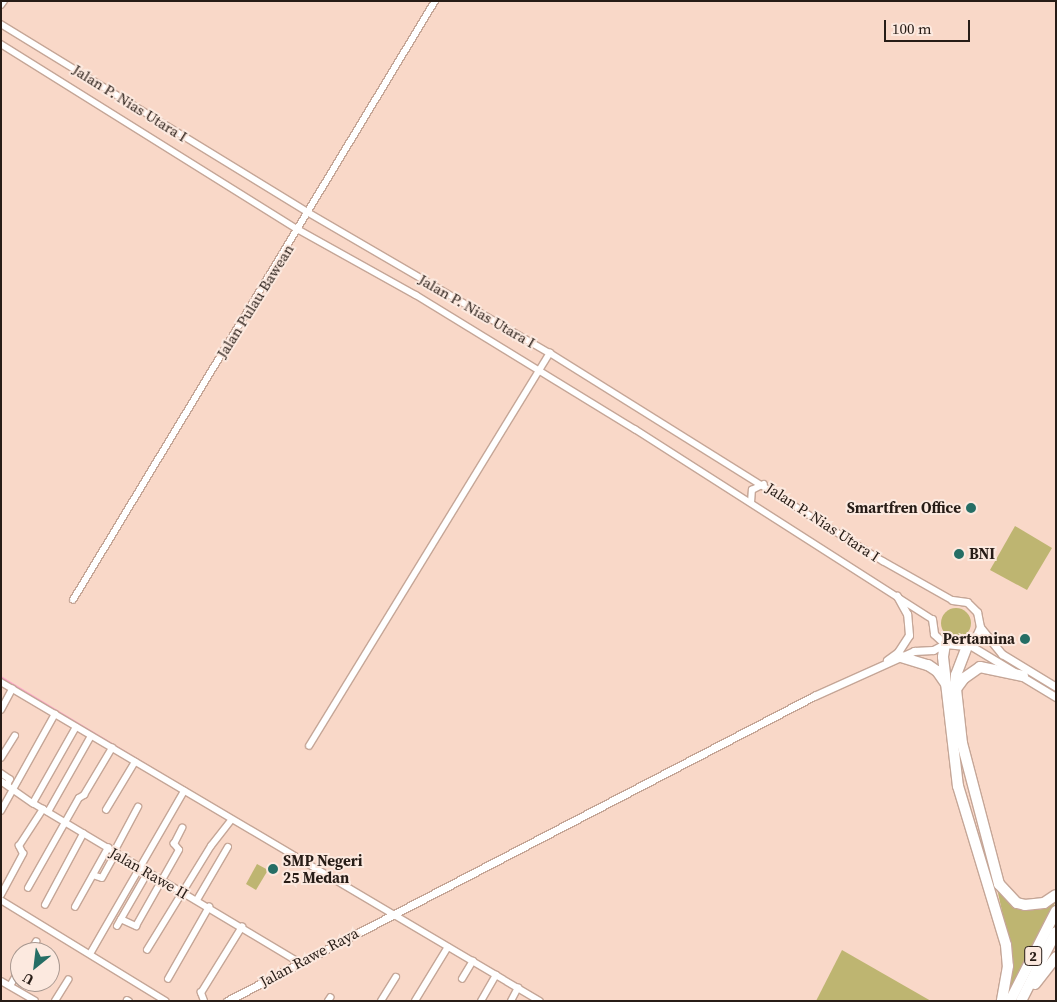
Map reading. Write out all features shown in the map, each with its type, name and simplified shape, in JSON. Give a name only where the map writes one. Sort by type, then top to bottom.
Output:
[{"type":"highway","points":[[945,644],[962,743],[999,884],[1017,903],[1026,905],[1044,903],[1056,895]]},
{"type":"highway","points":[[968,644],[952,688],[958,786],[1000,917],[1006,945],[1008,966],[1002,1001]]},
{"type":"highway","points":[[901,658],[928,664],[952,688]]},
{"type":"highway","points":[[952,688],[971,671],[980,667],[1023,676]]},
{"type":"highway","name":"2","points":[[1010,1001],[1056,911]]},
{"type":"highway","name":"2","points":[[1023,1001],[1056,932]]},
{"type":"highway","points":[[1023,1001],[1056,957]]},
{"type":"street","points":[[1,5],[4,1]]},
{"type":"street","name":"Jalan Pulau Bawean","points":[[73,600],[300,230],[435,1]]},
{"type":"street","name":"Jalan P. Nias Utara I","points":[[1,24],[309,213],[550,353],[764,484],[883,561],[952,600]]},
{"type":"street","name":"Jalan P. Nias Utara I","points":[[1,44],[300,230],[416,295],[540,370],[932,619]]},
{"type":"street","points":[[309,746],[550,353]]},
{"type":"street","points":[[751,503],[752,490],[764,484]]},
{"type":"street","points":[[881,665],[898,652],[909,635],[907,614],[897,596]]},
{"type":"street","points":[[952,600],[973,606],[980,627],[1002,654],[1056,687]]},
{"type":"street","points":[[932,619],[934,634],[945,644],[957,647],[968,644],[980,627]]},
{"type":"street","points":[[881,665],[914,651],[933,650],[945,644]]},
{"type":"street","points":[[968,644],[1056,697]]},
{"type":"street","name":"Jalan Rawe Raya","points":[[228,1001],[396,911],[881,665]]},
{"type":"street","points":[[1,682],[231,820],[396,911],[448,947],[540,1001]]},
{"type":"street","points":[[1,710],[12,689]]},
{"type":"street","points":[[1,811],[11,787],[55,714]]},
{"type":"street","points":[[33,803],[76,726]]},
{"type":"street","points":[[1,758],[15,736]]},
{"type":"street","points":[[1,894],[4,882],[23,854],[19,846],[45,811],[91,736]]},
{"type":"street","points":[[28,888],[65,822],[112,748]]},
{"type":"street","points":[[106,810],[135,762]]},
{"type":"street","points":[[1,773],[10,780],[11,787]]},
{"type":"street","name":"Jalan Rawe II","points":[[1,781],[45,811],[299,962]]},
{"type":"street","points":[[90,954],[184,791]]},
{"type":"street","points":[[93,875],[102,878],[138,807]]},
{"type":"street","points":[[148,950],[211,846],[231,820]]},
{"type":"street","points":[[121,919],[136,926],[179,850],[174,844],[182,828]]},
{"type":"street","points":[[45,905],[84,834]]},
{"type":"street","points":[[197,900],[228,847]]},
{"type":"street","points":[[75,907],[108,848]]},
{"type":"street","points":[[117,926],[148,872]]},
{"type":"street","points":[[1,900],[166,1001]]},
{"type":"street","points":[[168,979],[209,907]]},
{"type":"street","points":[[204,1001],[201,993],[242,927]]},
{"type":"street","points":[[415,1001],[448,947]]},
{"type":"street","points":[[462,979],[473,961]]},
{"type":"street","points":[[481,1001],[496,975]]},
{"type":"street","points":[[381,1001],[396,977]]},
{"type":"street","points":[[55,1001],[68,980]]},
{"type":"street","points":[[1,981],[10,986]]},
{"type":"street","points":[[511,1001],[518,988]]},
{"type":"street","points":[[19,992],[31,1000]]},
{"type":"shaded area","points":[[1015,526],[1052,548],[1027,590],[990,570]]},
{"type":"shaded area","points":[[956,608],[966,613],[971,623],[966,633],[956,638],[946,633],[941,623],[946,613]]},
{"type":"shaded area","points":[[257,864],[268,870],[256,890],[246,884]]},
{"type":"shaded area","points":[[996,884],[1006,899],[1026,910],[1040,910],[1056,901],[1009,992],[1011,965],[1008,938]]},
{"type":"shaded area","points":[[842,950],[931,1001],[816,1001]]},
{"type":"waterway","points":[[1,677],[200,797]]},
{"type":"place","name":"Smartfren Office","points":[[971,508]]},
{"type":"place","name":"BNI","points":[[959,554]]},
{"type":"place","name":"Pertamina","points":[[1025,639]]},
{"type":"place","name":"SMP Negeri 25 Medan","points":[[273,869]]}]
